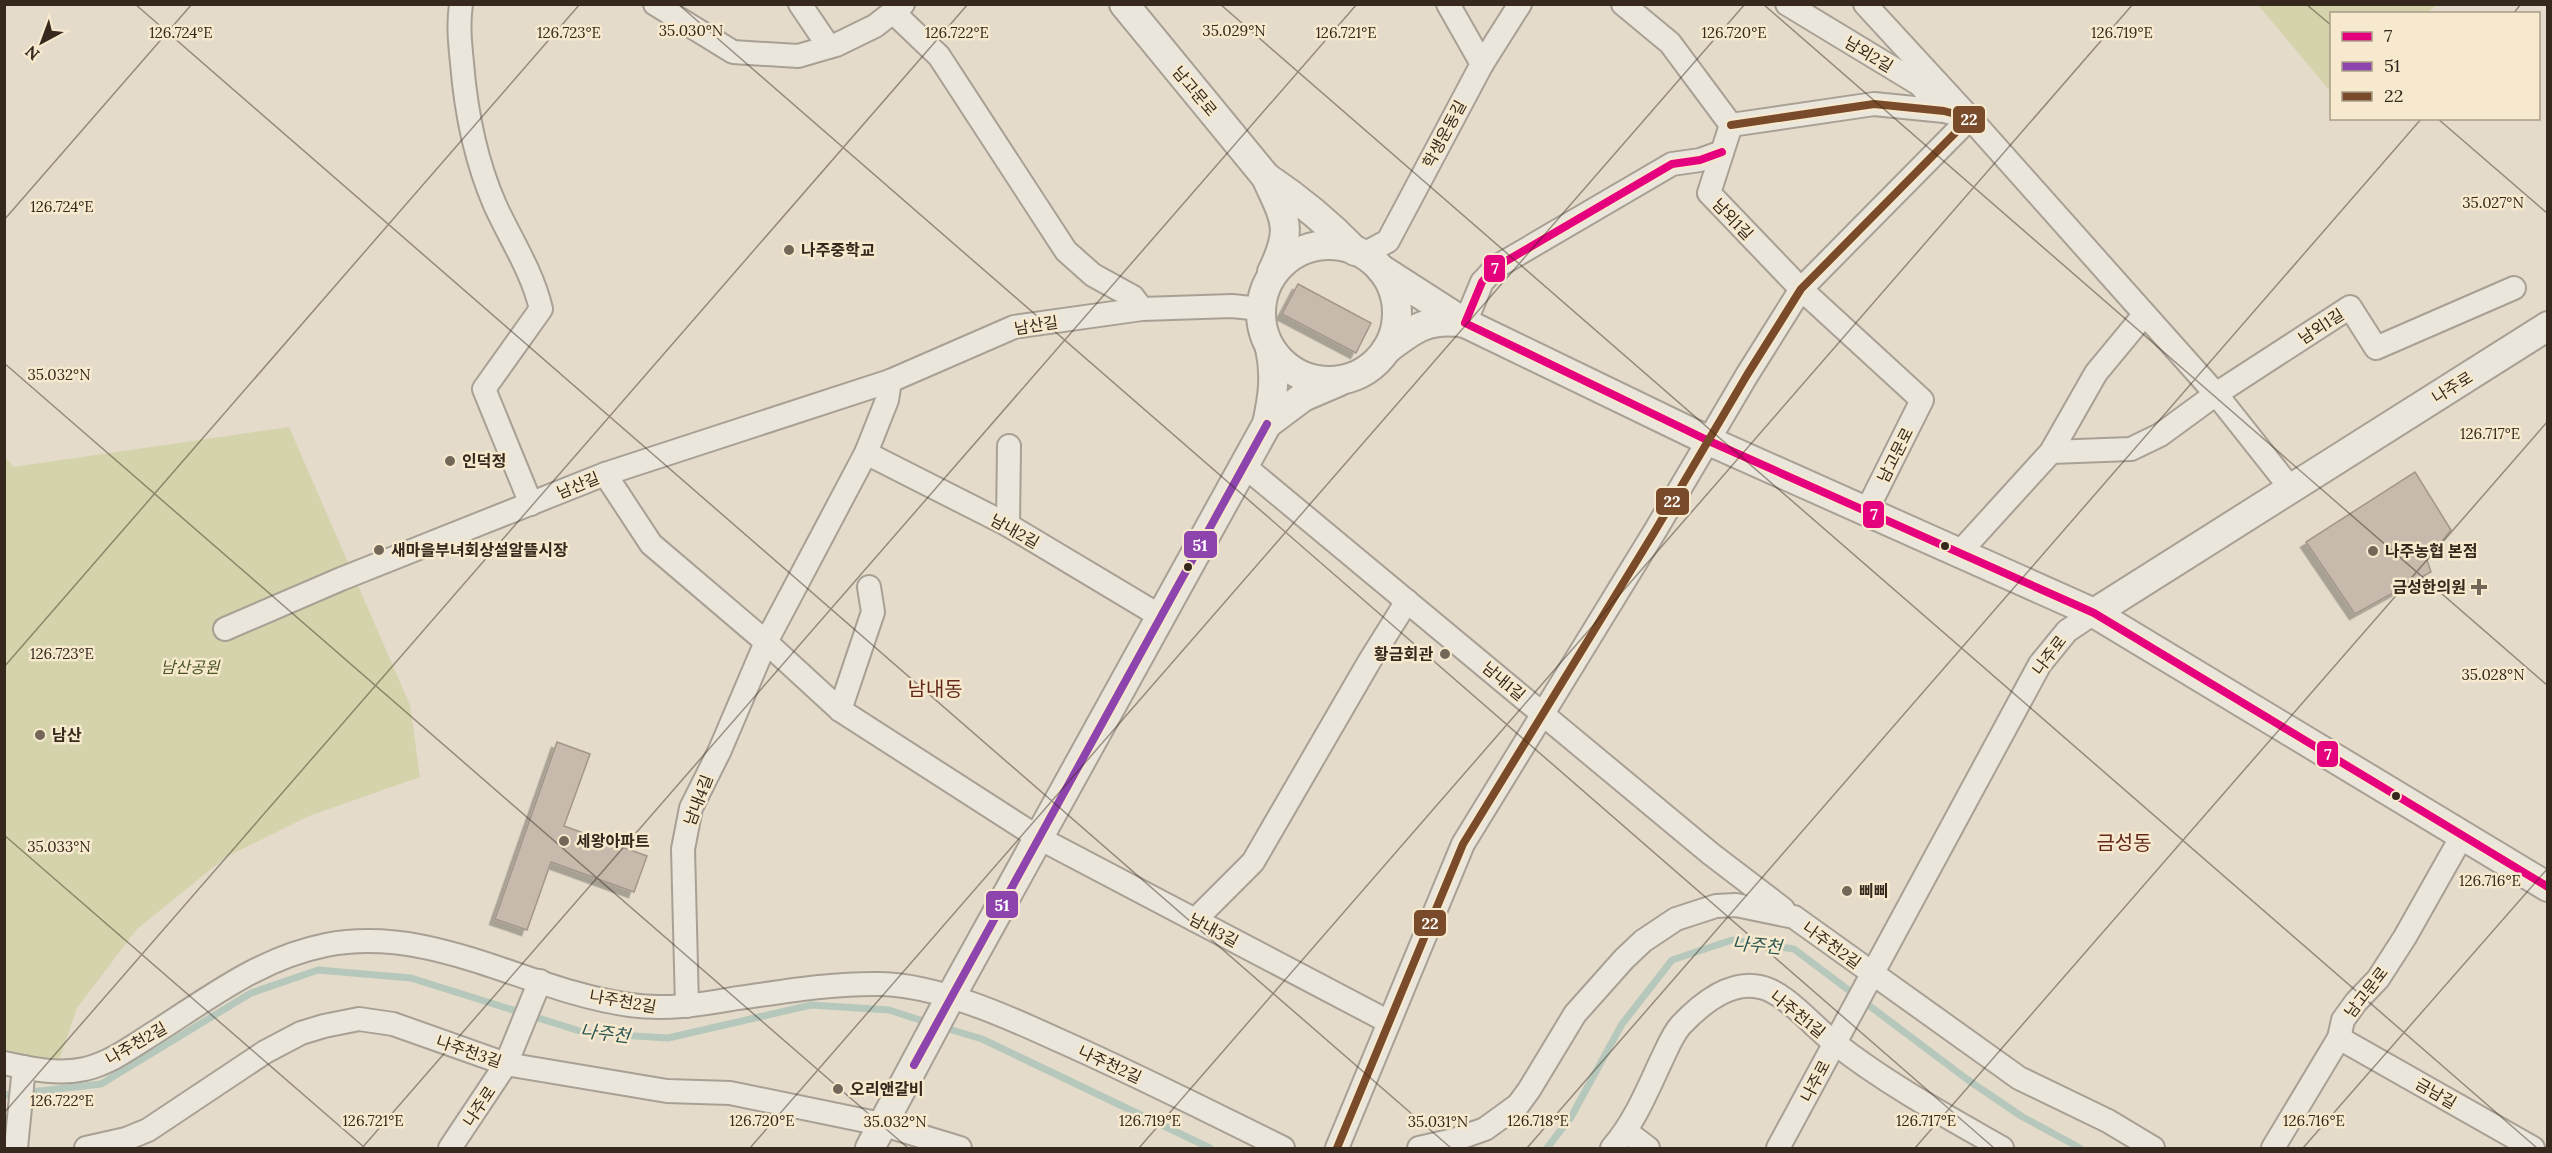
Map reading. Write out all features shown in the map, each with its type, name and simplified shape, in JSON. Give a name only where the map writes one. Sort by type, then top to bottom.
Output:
[{"type":"street","points":[[461,4],[458,31],[465,99],[475,150],[495,204],[536,286],[542,309],[484,389],[531,504]]},
{"type":"street","points":[[655,4],[733,52],[798,56],[829,47],[875,26],[898,9],[939,56],[1066,251],[1093,275],[1133,297],[1142,309]]},
{"type":"street","points":[[800,4],[829,47]]},
{"type":"street","name":"남고문로","points":[[1124,4],[1266,177]]},
{"type":"street","points":[[1448,4],[1482,64],[1520,4]]},
{"type":"street","points":[[1623,4],[1670,43],[1731,125],[1874,104],[1944,111],[1970,118]]},
{"type":"street","name":"남외2길","points":[[1787,4],[1919,84],[1944,111]]},
{"type":"street","points":[[1865,4],[2216,394],[2292,490]]},
{"type":"street","name":"학생운동길","points":[[1367,258],[1388,241],[1482,64]]},
{"type":"street","points":[[1337,1149],[1463,844],[1747,375],[1801,290],[1970,118]]},
{"type":"street","name":"남외1길","points":[[1731,125],[1708,193],[1801,290],[1923,399]]},
{"type":"street","points":[[1465,323],[1482,282],[1496,267],[1672,165],[1700,160],[1722,152]]},
{"type":"street","points":[[1266,177],[1298,198],[1367,258],[1392,287],[1397,309],[1394,330],[1386,350]]},
{"type":"street","points":[[882,1125],[1267,424],[1275,382],[1275,367],[1262,327],[1261,309],[1268,281],[1282,252],[1287,230],[1266,177]]},
{"type":"street","points":[[1268,281],[1282,263],[1301,250],[1322,245],[1344,246],[1367,258],[1465,323],[1709,441],[2094,613],[2547,887]]},
{"type":"street","name":"남외1길","points":[[2216,394],[2350,307],[2376,348],[2514,288]]},
{"type":"street","name":"남산길","points":[[225,629],[341,579],[605,474],[890,381],[1014,327],[1142,309],[1232,306],[1261,309]]},
{"type":"street","points":[[1960,552],[2051,452],[2096,373],[2144,315]]},
{"type":"street","points":[[1267,424],[1317,389],[1352,377],[1371,366],[1406,334],[1430,323],[1444,320],[1465,323]]},
{"type":"street","name":"나주로","points":[[1778,1149],[2040,664],[2067,631],[2547,326]]},
{"type":"street","points":[[1270,348],[1286,365],[1306,377],[1329,381],[1352,377]]},
{"type":"street","name":"남내4길","points":[[687,1006],[683,849],[687,822],[698,792],[720,750],[766,642],[866,453],[887,400],[890,381]]},
{"type":"street","points":[[2051,452],[2131,449],[2160,435],[2216,394]]},
{"type":"street","name":"남고문로","points":[[1867,510],[1923,399]]},
{"type":"street","points":[[1008,525],[1009,446]]},
{"type":"street","name":"남내2길","points":[[866,453],[1008,525],[1160,616]]},
{"type":"street","name":"남내1길","points":[[1244,465],[1755,890],[1794,917]]},
{"type":"street","points":[[605,474],[651,544],[766,642],[840,710],[1039,837]]},
{"type":"street","points":[[840,710],[873,612],[869,587]]},
{"type":"street","points":[[1195,920],[1253,862],[1407,601]]},
{"type":"street","name":"남고문로","points":[[2273,1149],[2339,1038],[2343,1020],[2378,979],[2405,937],[2462,836]]},
{"type":"street","name":"남내3길","points":[[1039,837],[1389,1022]]},
{"type":"street","name":"나주천2길","points":[[1419,1149],[1474,1134],[1512,1111],[1530,1090],[1575,1014],[1643,941],[1676,919],[1716,906],[1736,905],[1794,917],[1869,978],[2019,1078],[2108,1121],[2153,1149]]},
{"type":"street","name":"나주천2길","points":[[14,1065],[55,1072],[84,1069],[130,1049],[260,966],[289,954],[329,944],[394,941],[446,951],[603,1000],[661,1008],[841,984],[885,984],[914,987],[948,1002],[1007,1017],[1111,1064],[1283,1149]]},
{"type":"street","name":"나주로","points":[[450,1149],[506,1064],[540,981]]},
{"type":"street","name":"나주천1길","points":[[1620,1140],[1679,1027],[1694,1012],[1725,991],[1741,986],[1758,986],[1774,991],[1873,1070],[2002,1149]]},
{"type":"street","name":"나주천3길","points":[[86,1149],[126,1140],[148,1130],[264,1052],[324,1026],[359,1019],[393,1024],[506,1064],[667,1091],[730,1094],[882,1125],[960,1149]]},
{"type":"street","name":"금남길","points":[[2339,1038],[2533,1149]]},
{"type":"street","points":[[14,1065],[16,1149]]},
{"type":"street","points":[[1620,1140],[1648,1149]]},
{"type":"green space","points":[[2258,5],[2437,5],[2427,12],[2330,12],[2330,91]]},
{"type":"green space","name":"남산공원","points":[[289,427],[410,705],[420,777],[309,816],[226,857],[137,929],[77,1008],[55,1072],[5,1055],[4,455],[13,467]]},
{"type":"building","points":[[1298,284],[1371,323],[1356,353],[1282,314]]},
{"type":"building","name":"나주농협 본점","points":[[2415,472],[2451,530],[2427,560],[2431,572],[2355,614],[2306,542]]},
{"type":"building","name":"세왕아파트","points":[[557,742],[590,754],[564,826],[647,856],[634,892],[551,862],[527,930],[495,919]]},
{"type":"waterway","name":"나주천","points":[[1547,1148],[1571,1117],[1622,1024],[1672,960],[1732,940],[1794,949],[1968,1080],[2021,1116],[2080,1148]]},
{"type":"waterway","name":"나주천","points":[[4,1095],[101,1084],[251,993],[318,970],[411,978],[586,1033],[668,1038],[811,1005],[889,1010],[929,1023]]},
{"type":"waterway","name":"나주천","points":[[942,1027],[982,1039],[1210,1148]]},
{"type":"transit line","name":"22","points":[[1337,1148],[1463,844],[1655,531],[1747,375],[1801,289],[1970,118],[1944,111],[1874,104],[1731,125]]},
{"type":"transit line","name":"7","points":[[1722,152],[1700,160],[1672,164],[1496,267],[1482,282],[1465,323],[1709,441],[2094,613],[2548,887]]},
{"type":"transit line","name":"51","points":[[914,1065],[1267,424]]},
{"type":"place","name":"나주중학교","points":[[789,250]]},
{"type":"place","name":"인덕정","points":[[450,461]]},
{"type":"place","name":"새마을부녀회상설알뜰시장","points":[[379,550]]},
{"type":"place","name":"나주농협 본점","points":[[2373,551]]},
{"type":"place","name":"금성한의원","points":[[2479,587]]},
{"type":"place","name":"황금회관","points":[[1445,654]]},
{"type":"place","name":"남산","points":[[40,735]]},
{"type":"place","name":"세왕아파트","points":[[564,841]]},
{"type":"place","name":"삐삐","points":[[1847,891]]},
{"type":"place","name":"오리앤갈비","points":[[838,1089]]},
{"type":"district","name":"남내동","points":[[935,688]]},
{"type":"district","name":"금성동","points":[[2124,842]]}]
